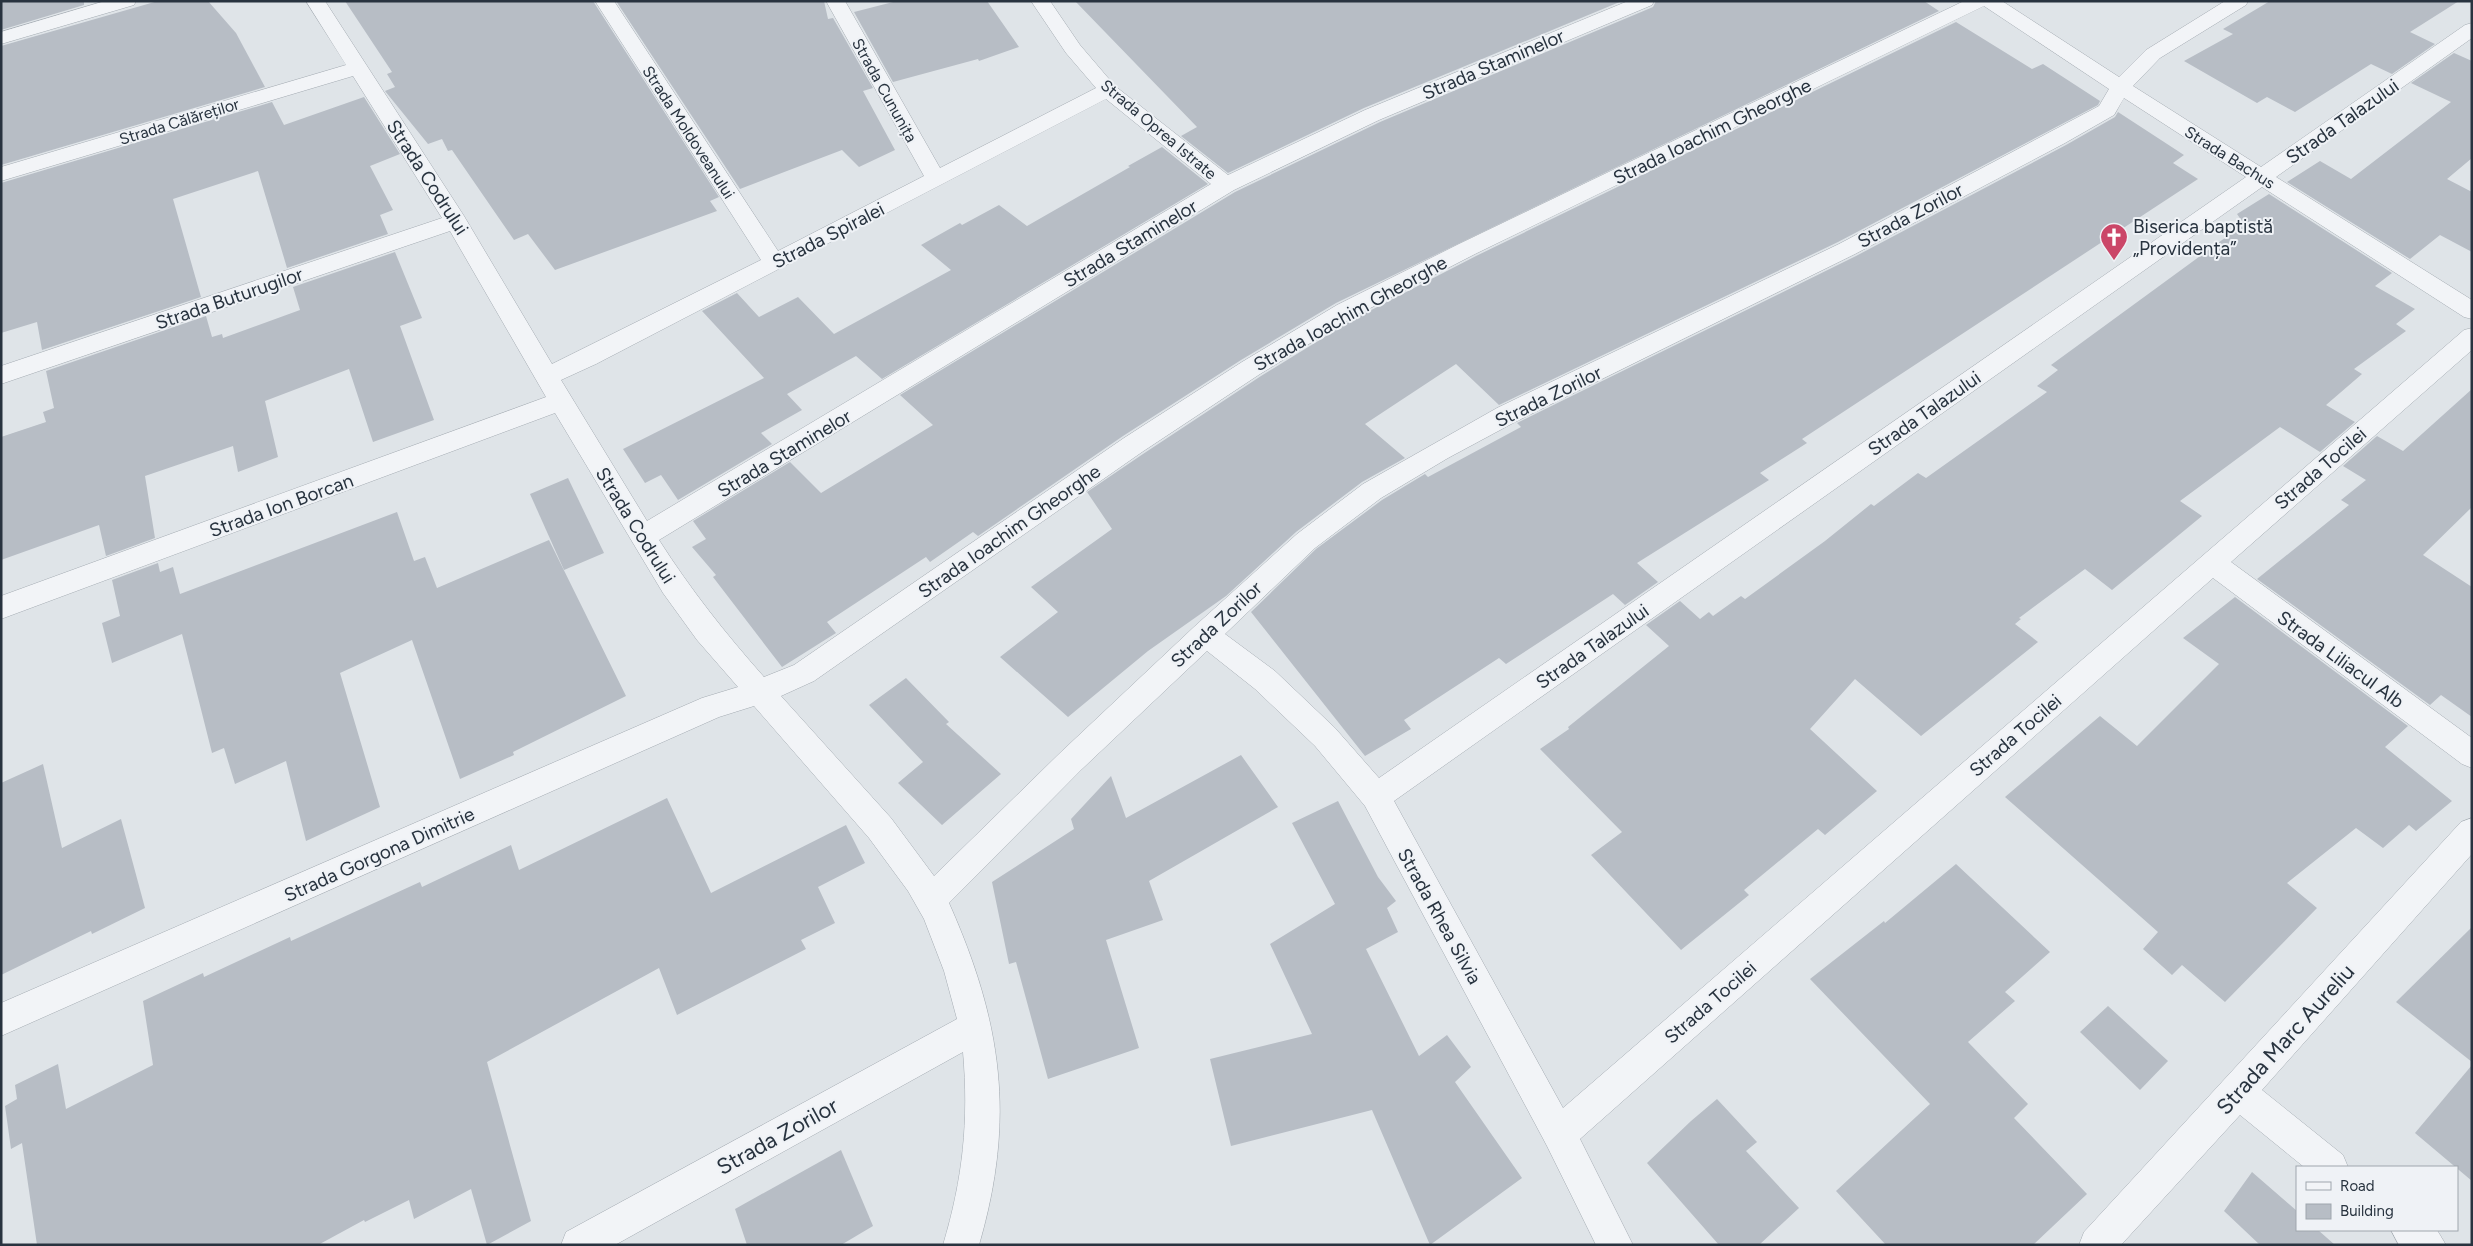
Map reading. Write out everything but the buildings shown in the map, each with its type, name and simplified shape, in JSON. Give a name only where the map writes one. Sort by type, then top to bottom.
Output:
[{"type":"street","points":[[1,38],[127,1]]},
{"type":"street","name":"Strada Codrului","points":[[316,1],[456,221],[642,538],[673,585],[708,632],[759,692],[880,828],[898,850],[931,900],[958,960],[976,1027],[983,1086],[983,1152],[972,1213],[961,1245]]},
{"type":"street","name":"Strada Moldoveanului","points":[[604,1],[774,264]]},
{"type":"street","name":"Strada Cununița","points":[[835,1],[936,179]]},
{"type":"street","name":"Strada Staminelor","points":[[642,538],[1226,185],[1372,115],[1645,1]]},
{"type":"street","name":"Strada Ioachim Gheorghe","points":[[759,692],[804,673],[1133,445],[1251,368],[1345,312],[1466,249],[1980,1]]},
{"type":"street","name":"Strada Bachus","points":[[1989,1],[2120,87],[2472,311]]},
{"type":"street","name":"Strada Zorilor","points":[[931,900],[1071,761],[1205,634],[1306,541],[1372,491],[1439,450],[1506,415],[1847,249],[2058,138],[2107,110],[2120,87],[2153,54],[2239,1]]},
{"type":"street","name":"Strada Oprea Istrate","points":[[1048,4],[1073,48],[1108,90],[1226,185]]},
{"type":"street","name":"Strada Talazului","points":[[1376,797],[2472,29]]},
{"type":"street","name":"Strada Călăreților","points":[[1,174],[357,68]]},
{"type":"street","name":"Strada Spiralei","points":[[547,376],[588,358],[774,264],[1108,90]]},
{"type":"street","name":"Strada Buturugilor","points":[[1,375],[456,221]]},
{"type":"street","name":"Strada Tocilei","points":[[1559,1134],[2211,562],[2472,336]]},
{"type":"street","name":"Strada Ion Borcan","points":[[1,608],[561,401]]},
{"type":"street","name":"Strada Liliacul Alb","points":[[2211,562],[2472,755]]},
{"type":"street","name":"Strada Rhea Silvia","points":[[1205,634],[1265,680],[1325,737],[1376,797],[1559,1134],[1615,1245]]},
{"type":"street","name":"Strada Gorgona Dimitrie","points":[[1,1020],[712,707],[759,692]]},
{"type":"street","name":"Strada Marc Aureliu","points":[[2097,1245],[2238,1092],[2472,832]]},
{"type":"street","name":"Strada Zorilor","points":[[579,1245],[976,1027]]},
{"type":"street","points":[[2238,1092],[2330,1166]]},
{"type":"street","points":[[2410,1231],[2428,1245]]},
{"type":"place","name":"Biserica baptistă „Providența”","points":[[2114,261]]}]
